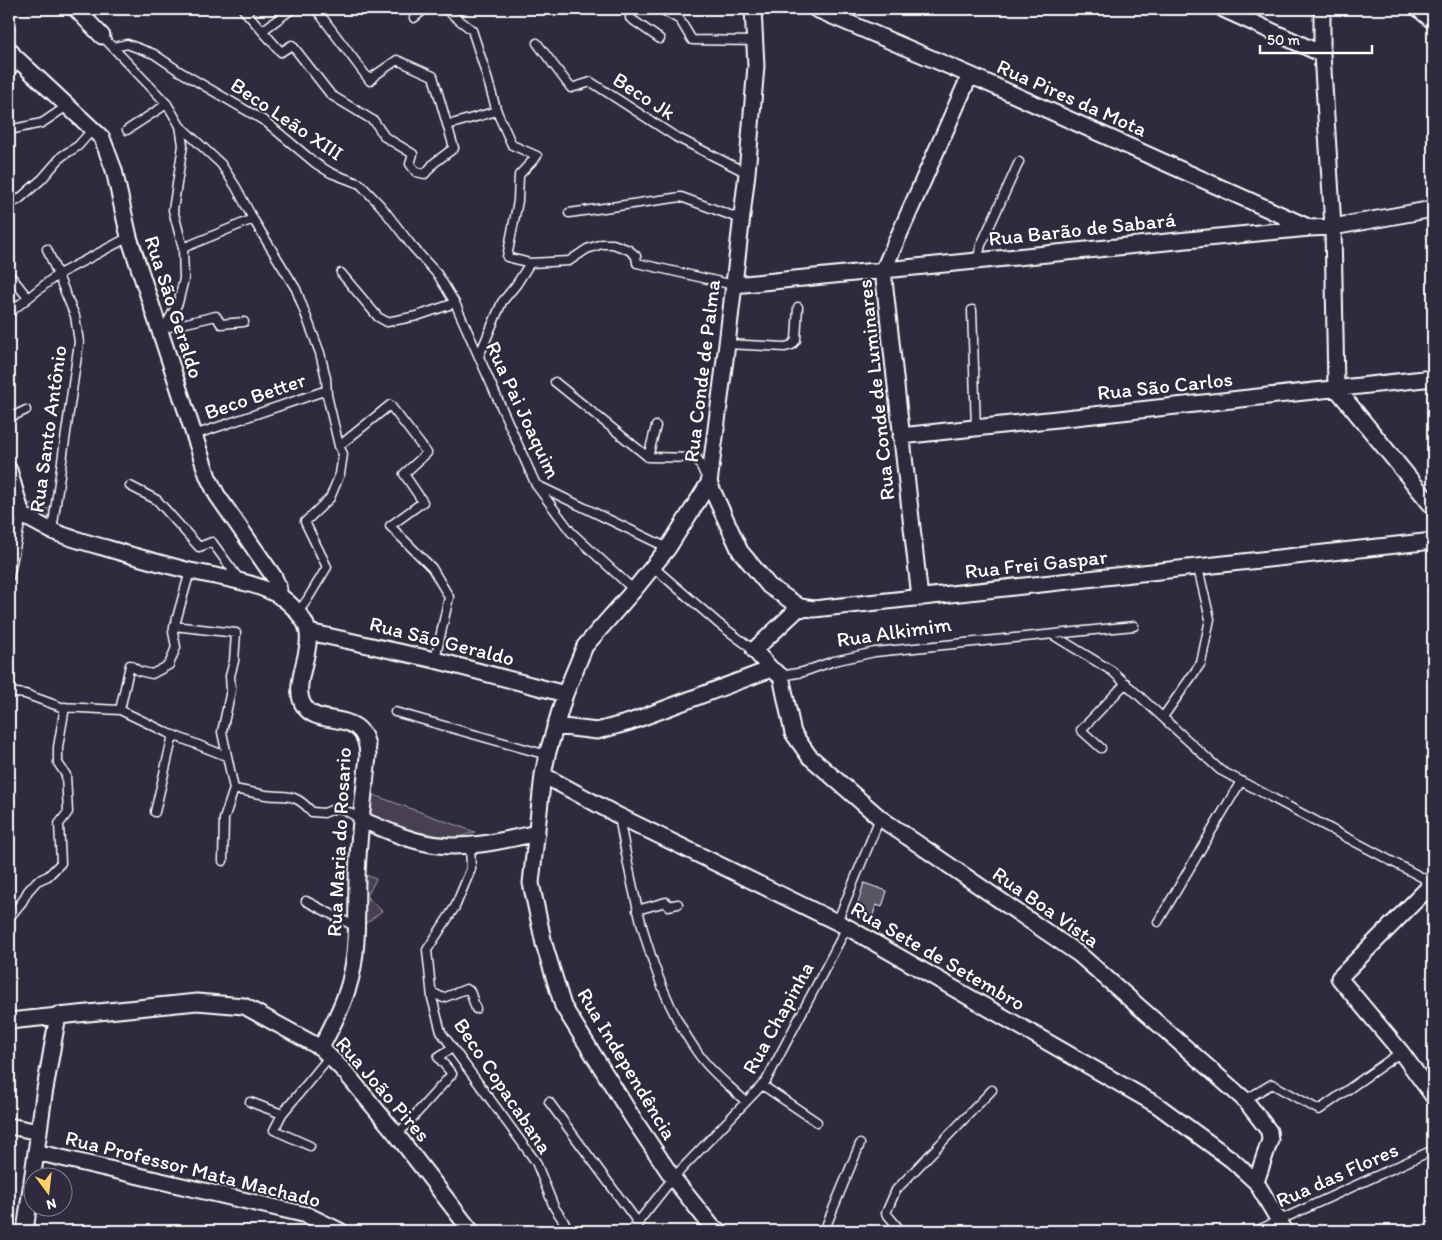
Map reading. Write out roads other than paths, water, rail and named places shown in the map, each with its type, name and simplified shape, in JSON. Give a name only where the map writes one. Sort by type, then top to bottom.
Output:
[{"type":"street","points":[[76,9],[102,36]]},
{"type":"street","name":"Rua Conde de Palma","points":[[565,694],[585,646],[668,548],[709,483],[728,344],[747,173],[756,66],[753,9]]},
{"type":"street","name":"Rua Pires da Mota","points":[[816,9],[970,75],[1309,228]]},
{"type":"street","points":[[1223,9],[1322,54]]},
{"type":"street","points":[[1322,9],[1322,54],[1333,227],[1336,388],[1433,507]]},
{"type":"street","points":[[1419,9],[1433,21]]},
{"type":"street","name":"Rua São Geraldo","points":[[9,49],[19,61],[102,138],[114,170],[129,237],[163,331],[208,477],[217,495],[274,577],[280,596]]},
{"type":"street","name":"Rua Conde de Luminares","points":[[920,598],[883,271],[970,75]]},
{"type":"street","name":"Rua Barão de Sabará","points":[[734,285],[1333,227],[1433,209]]},
{"type":"street","name":"Rua São Carlos","points":[[901,436],[1433,378]]},
{"type":"street","points":[[9,470],[22,515],[52,531],[81,541],[190,571],[242,582],[280,596],[298,612],[308,632]]},
{"type":"street","points":[[709,483],[740,551],[769,586],[800,607],[754,650],[776,672]]},
{"type":"street","name":"Rua Frei Gaspar","points":[[800,607],[814,609],[920,598],[1433,541]]},
{"type":"street","name":"Rua São Geraldo","points":[[308,632],[435,660],[565,694]]},
{"type":"street","name":"Rua Maria do Rosario","points":[[308,632],[300,694],[304,706],[313,714],[347,722],[363,733],[368,742],[357,877],[358,928],[350,982],[326,1052]]},
{"type":"street","name":"Rua Alkimim","points":[[554,726],[597,731],[630,722],[776,672]]},
{"type":"street","name":"Rua Boa Vista","points":[[776,672],[793,733],[809,756],[880,818],[1080,955],[1245,1100],[1268,1130],[1270,1140],[1256,1182]]},
{"type":"street","name":"Rua Independência","points":[[565,694],[554,726],[543,775],[531,883],[544,944],[563,1006],[634,1120],[674,1178],[713,1228],[720,1231]]},
{"type":"street","name":"Rua Sete de Setembro","points":[[543,775],[619,816],[842,925],[1157,1105],[1232,1160],[1256,1182],[1282,1226]]},
{"type":"street","points":[[362,820],[406,838],[438,845],[470,845],[536,833]]},
{"type":"street","points":[[1433,886],[1339,978],[1401,1052],[1433,1096]]},
{"type":"street","name":"Rua João Pires","points":[[9,1021],[197,1002],[244,1006],[326,1052],[397,1135],[471,1231]]},
{"type":"street","points":[[25,1231],[58,1015]]},
{"type":"street","points":[[9,1126],[39,1132]]},
{"type":"street","name":"Rua Professor Mata Machado","points":[[36,1152],[308,1215],[340,1231]]},
{"type":"lane","points":[[243,9],[281,52],[292,45],[331,94],[374,121],[385,136],[413,154],[410,164],[416,172],[425,174],[434,163],[454,148],[433,76],[397,60],[370,81],[316,9]]},
{"type":"lane","points":[[262,30],[292,9]]},
{"type":"lane","points":[[414,18],[425,9]]},
{"type":"lane","points":[[446,9],[472,30],[497,111],[512,145],[537,156],[519,175],[518,201],[507,257],[530,263],[569,260],[587,248],[602,244],[613,244],[629,250],[636,256],[637,263],[734,285]]},
{"type":"lane","points":[[631,9],[630,18],[660,39]]},
{"type":"lane","points":[[661,9],[680,20],[692,40],[754,41]]},
{"type":"lane","points":[[102,36],[167,104],[180,126],[221,164],[296,289],[320,353],[339,446],[343,454],[340,474],[330,498],[305,522],[328,567],[298,612]]},
{"type":"lane","name":"Beco Jk","points":[[537,42],[571,88],[591,82],[676,137],[747,173]]},
{"type":"lane","name":"Beco Leão XIII","points":[[114,47],[127,44],[154,54],[179,71],[266,122],[315,163],[331,173],[360,184],[381,206],[412,246],[438,275]]},
{"type":"lane","points":[[9,74],[19,61]]},
{"type":"lane","points":[[127,130],[167,104]]},
{"type":"lane","points":[[9,130],[42,122],[67,106]]},
{"type":"lane","points":[[448,125],[497,111]]},
{"type":"lane","points":[[163,331],[178,303],[184,279],[183,248],[173,210],[184,145],[180,126]]},
{"type":"lane","points":[[9,204],[18,200],[42,179],[62,156],[78,146],[92,130]]},
{"type":"lane","points":[[977,261],[981,245],[1019,162]]},
{"type":"lane","points":[[569,213],[681,196],[741,218]]},
{"type":"lane","points":[[183,248],[253,220]]},
{"type":"lane","points":[[9,313],[57,275],[129,237]]},
{"type":"lane","name":"Rua Santo Antônio","points":[[47,248],[75,316],[79,342],[52,531]]},
{"type":"lane","points":[[479,356],[502,302],[516,286],[530,263]]},
{"type":"lane","points":[[341,273],[378,318],[387,322],[417,316],[456,303]]},
{"type":"lane","points":[[9,274],[28,298]]},
{"type":"lane","name":"Rua Pai Joaquim","points":[[438,275],[456,303],[536,485],[571,532],[634,590]]},
{"type":"lane","points":[[728,344],[785,347],[792,345],[796,340],[798,307]]},
{"type":"lane","points":[[972,310],[976,428]]},
{"type":"lane","points":[[163,331],[216,316],[221,324],[244,322]]},
{"type":"lane","points":[[555,382],[648,456],[697,458],[709,483]]},
{"type":"lane","name":"Beco Better","points":[[194,435],[327,390]]},
{"type":"lane","points":[[339,446],[390,405],[427,453],[404,474],[423,502],[390,526],[432,568],[449,597],[435,660]]},
{"type":"lane","points":[[9,418],[26,410]]},
{"type":"lane","points":[[648,456],[656,426]]},
{"type":"lane","points":[[536,485],[668,548]]},
{"type":"lane","points":[[130,486],[157,500],[199,547],[212,542],[242,582]]},
{"type":"lane","points":[[9,577],[22,515]]},
{"type":"lane","points":[[652,566],[719,624],[754,650]]},
{"type":"lane","points":[[1163,717],[1201,663],[1210,619],[1198,568]]},
{"type":"lane","points":[[120,710],[130,665],[139,671],[152,674],[169,665],[176,647],[173,632],[174,626],[190,571]]},
{"type":"lane","points":[[174,626],[236,633],[234,661],[230,676],[231,690],[222,732],[234,789],[224,819],[223,861]]},
{"type":"lane","name":"Rua Alkimim","points":[[776,672],[803,672],[834,661],[875,652],[1134,626]]},
{"type":"lane","points":[[1053,635],[1112,671],[1220,770],[1423,878],[1433,886]]},
{"type":"lane","points":[[1101,748],[1081,730],[1126,683]]},
{"type":"lane","points":[[9,692],[25,694],[47,703],[65,707],[120,710],[173,735],[226,756]]},
{"type":"lane","points":[[9,918],[28,891],[38,881],[48,876],[61,863],[59,824],[68,812],[66,775],[58,764],[58,746],[65,707]]},
{"type":"lane","points":[[395,712],[547,756]]},
{"type":"lane","points":[[156,812],[173,735]]},
{"type":"lane","points":[[1158,922],[1241,781]]},
{"type":"lane","points":[[234,789],[287,796],[303,802],[312,812],[324,813],[339,807],[362,820]]},
{"type":"lane","points":[[619,816],[637,910],[668,1002],[700,1057],[746,1102]]},
{"type":"lane","name":"Rua Chapinha","points":[[631,1231],[639,1224],[674,1178],[766,1081],[842,925],[880,818]]},
{"type":"lane","name":"Beco Copacabana","points":[[470,845],[471,869],[455,907],[427,950],[432,992],[441,1032],[536,1162],[554,1207],[570,1231]]},
{"type":"lane","points":[[306,901],[358,928]]},
{"type":"lane","points":[[637,910],[666,902],[668,906],[678,904]]},
{"type":"lane","points":[[432,992],[443,998],[466,989],[470,992],[476,1009]]},
{"type":"lane","points":[[397,1135],[452,1074],[438,1057],[452,1048]]},
{"type":"lane","points":[[310,1146],[274,1130],[282,1114],[326,1052]]},
{"type":"lane","points":[[1245,1100],[1272,1084],[1319,1110],[1401,1052]]},
{"type":"lane","points":[[762,1085],[817,1122]]},
{"type":"lane","points":[[900,1231],[886,1213],[896,1190],[992,1090]]},
{"type":"lane","points":[[250,1102],[282,1114]]},
{"type":"lane","points":[[549,1102],[639,1224]]},
{"type":"lane","points":[[827,1231],[860,1144]]},
{"type":"lane","name":"Rua das Flores","points":[[1256,1231],[1282,1226],[1433,1150]]}]
